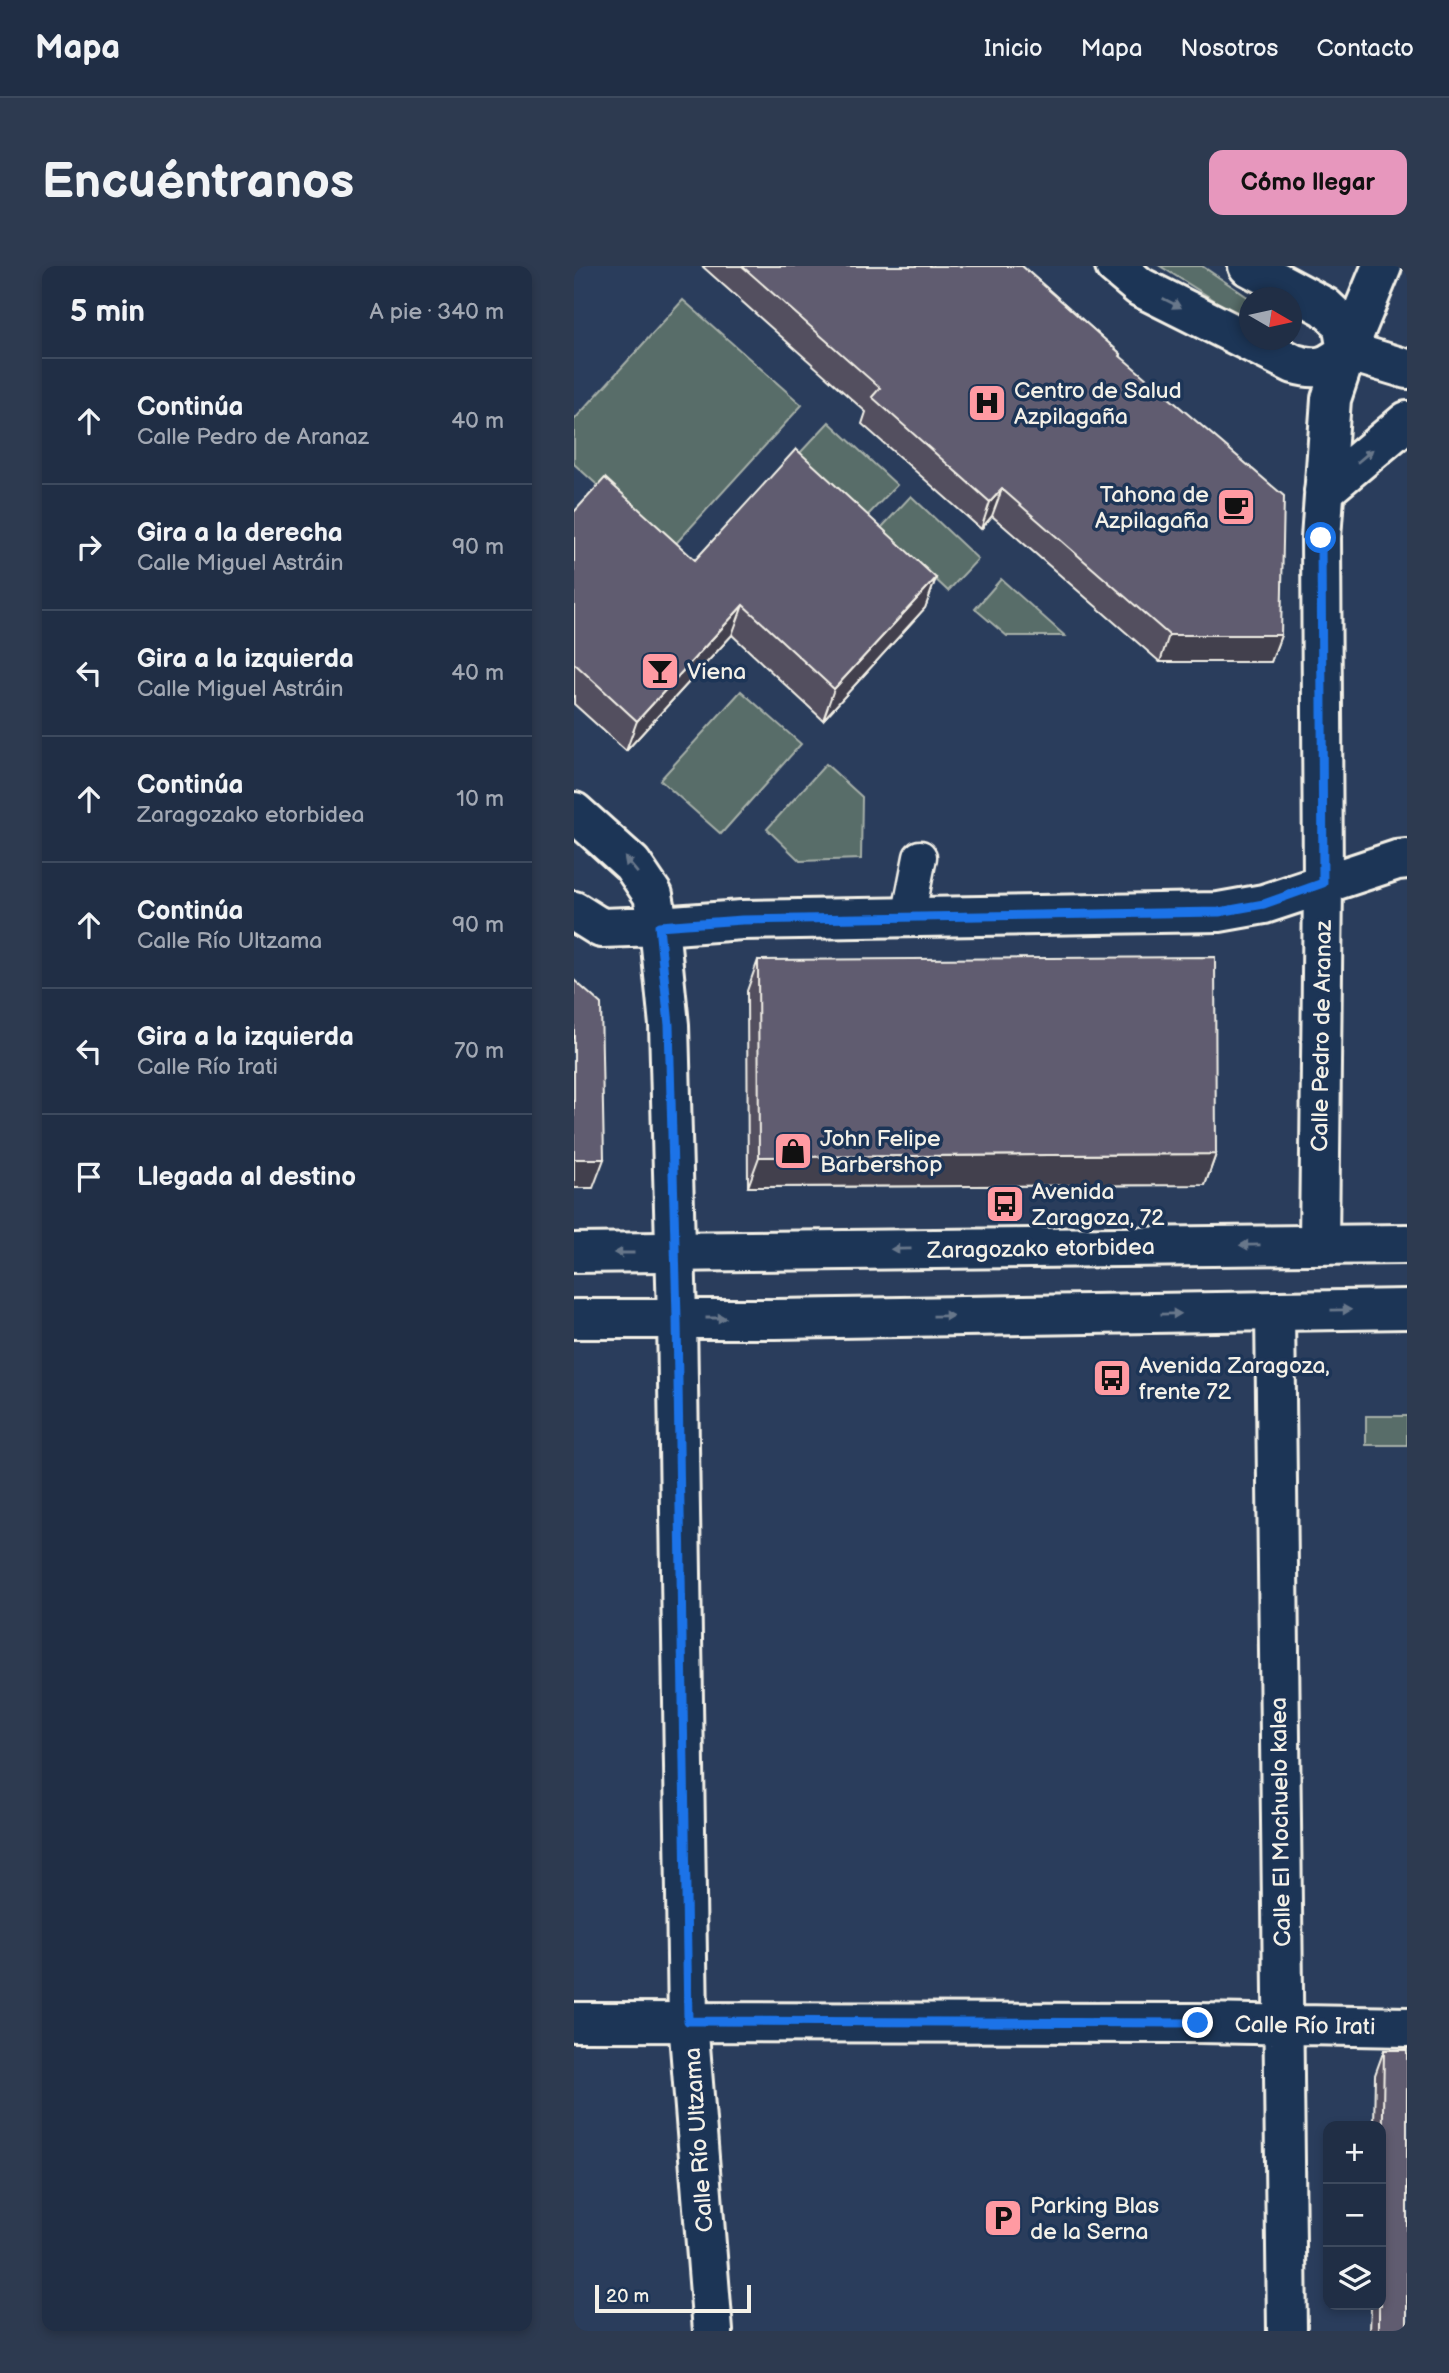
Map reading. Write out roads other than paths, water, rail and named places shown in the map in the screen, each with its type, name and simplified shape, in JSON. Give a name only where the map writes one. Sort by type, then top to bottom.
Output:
[{"type":"street","points":[[1115,266],[1140,287],[1294,364],[1313,369],[1331,364],[1347,351]]},
{"type":"street","points":[[1248,266],[1325,307],[1342,323],[1347,351]]},
{"type":"street","name":"Calle Pedro de Aranaz","points":[[1319,1244],[1323,883],[1321,538],[1324,491],[1331,399],[1347,351],[1382,266]]},
{"type":"street","points":[[1347,351],[1407,369]]},
{"type":"street","points":[[1324,491],[1407,421]]},
{"type":"street","points":[[574,812],[632,864],[653,895],[659,926],[669,1025],[677,1318]]},
{"type":"street","points":[[574,911],[601,928],[742,920],[1219,912],[1264,904],[1323,883],[1407,859]]},
{"type":"street","name":"Zaragozako etorbidea","points":[[574,1253],[1407,1244]]},
{"type":"street","points":[[574,1319],[1407,1309]]},
{"type":"street","name":"Calle El Mochuelo kalea","points":[[1275,1312],[1287,2331]]},
{"type":"street","name":"Calle Río Ultzama","points":[[677,1318],[688,2021],[712,2331]]},
{"type":"street","name":"Calle Río Irati","points":[[574,2022],[1283,2024],[1407,2027]]},
{"type":"lane","points":[[908,918],[920,857]]},
{"type":"place","name":"Centro de Salud Azpilagaña","points":[[987,403]]},
{"type":"place","name":"Tahona de Azpilagaña","points":[[1236,507]]},
{"type":"place","name":"Viena","points":[[660,671]]},
{"type":"place","name":"John Felipe Barbershop","points":[[793,1151]]},
{"type":"place","name":"Avenida Zaragoza, 72","points":[[1005,1204]]},
{"type":"place","name":"Avenida Zaragoza, frente 72","points":[[1112,1378]]},
{"type":"place","name":"Parking Blas de la Serna","points":[[1003,2218]]}]
